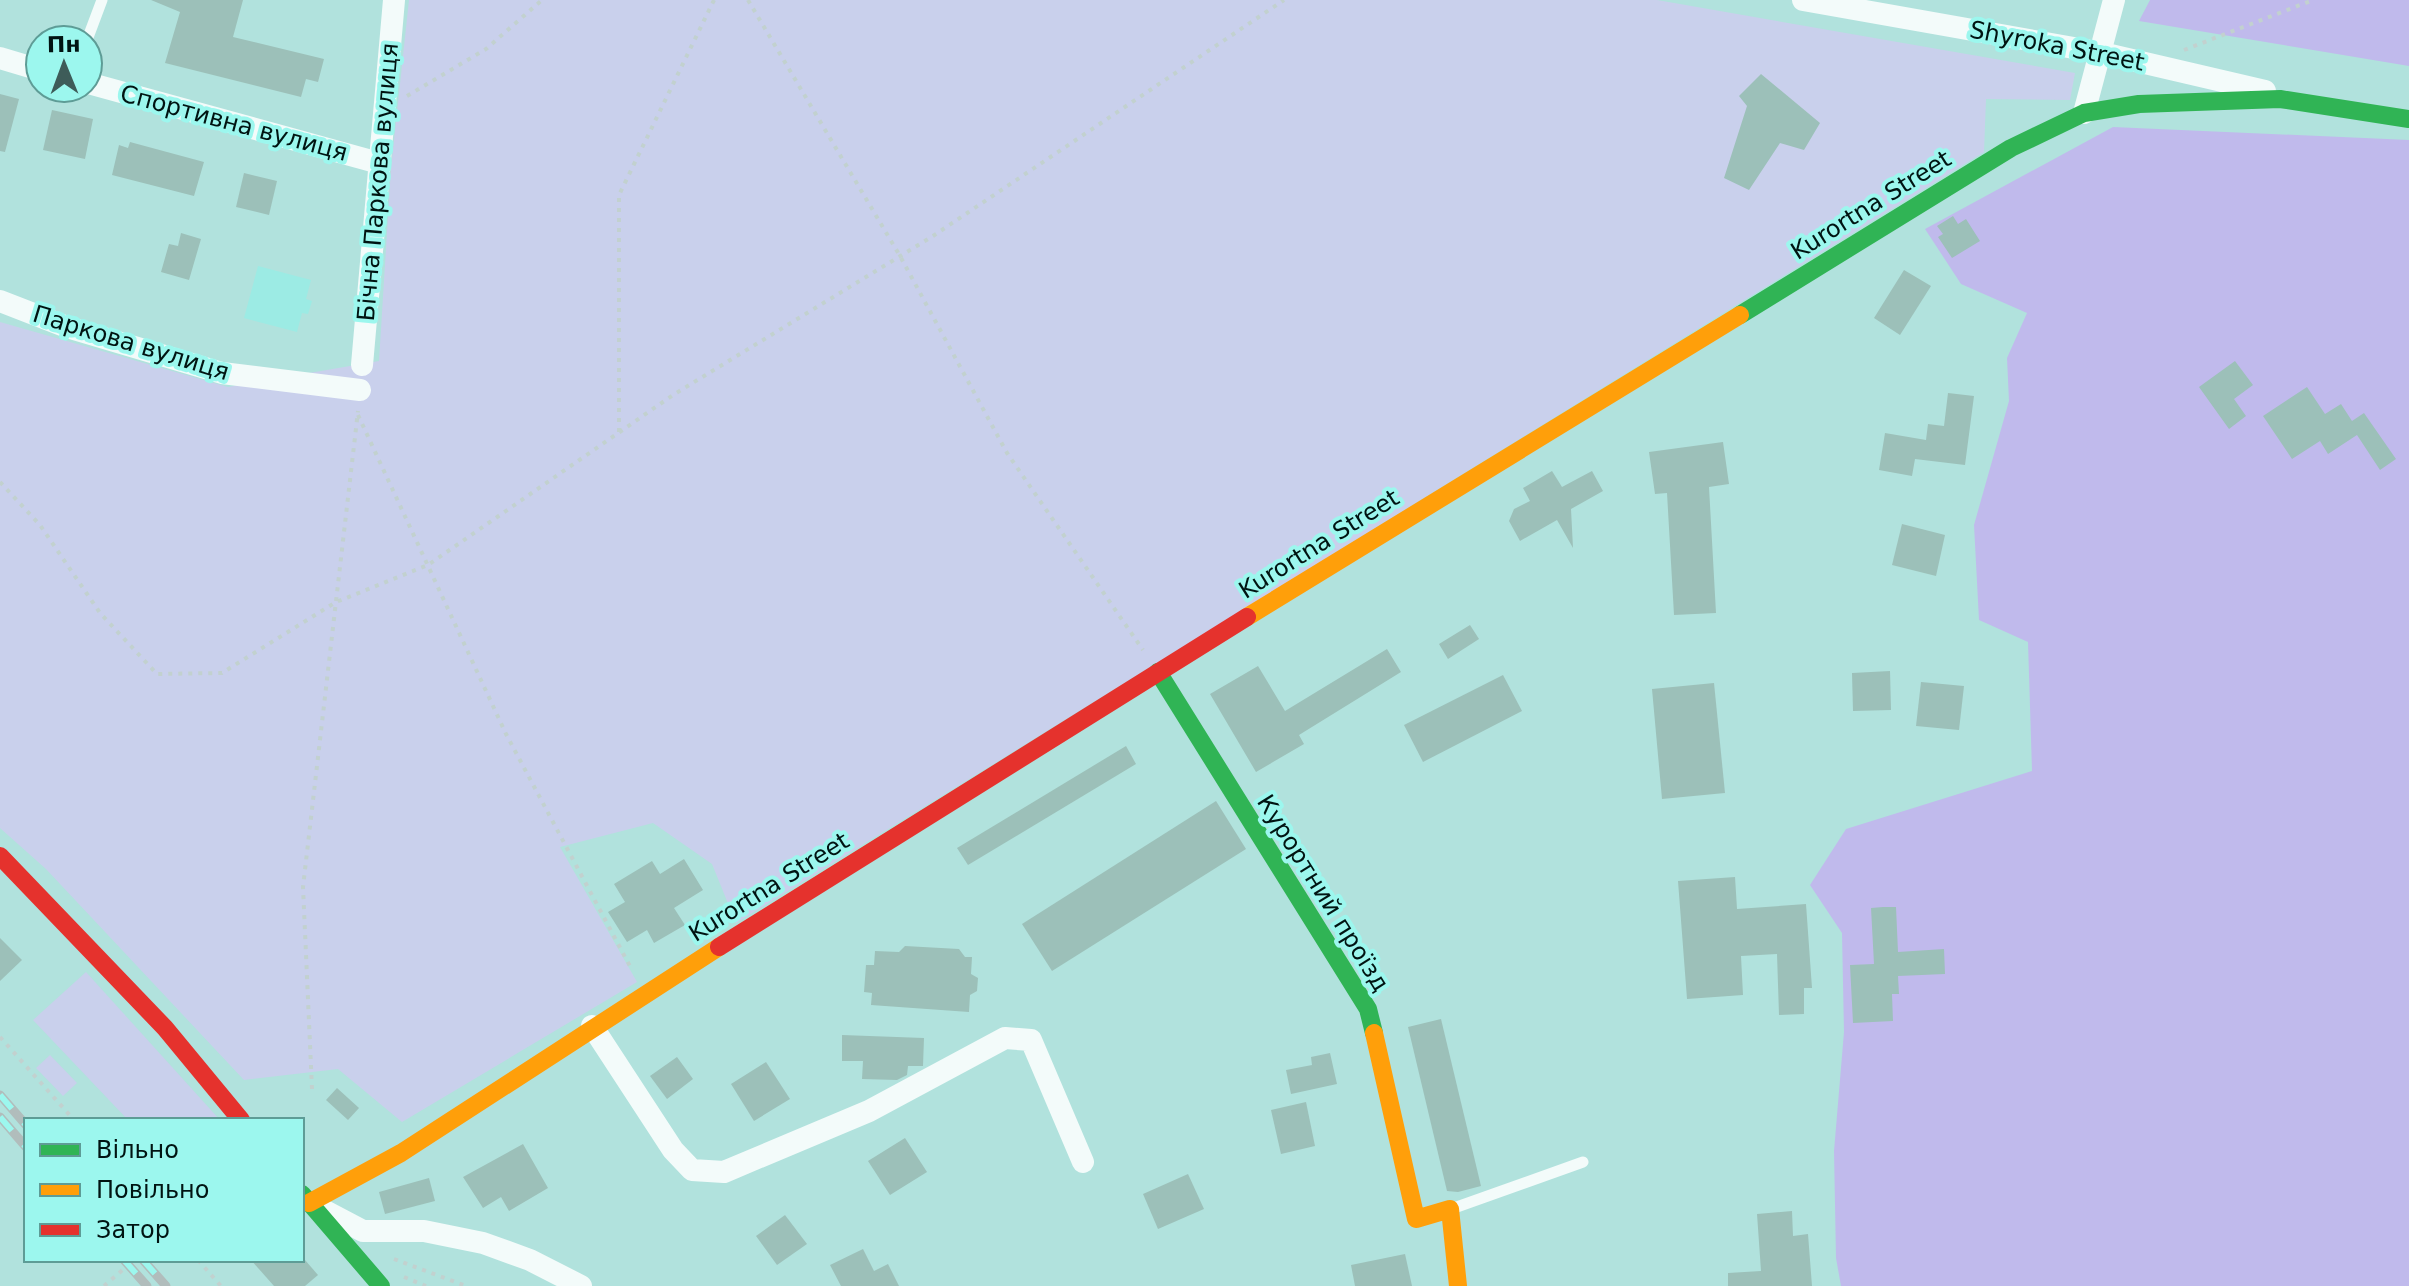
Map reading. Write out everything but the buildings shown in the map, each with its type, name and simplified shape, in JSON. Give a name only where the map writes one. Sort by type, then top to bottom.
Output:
[{"type":"main road","name":"Kurortna Street","points":[[306,1199],[401,1153],[592,1026],[1158,672],[2011,148],[2084,113],[2139,104],[2263,99],[2309,102],[2409,119]]},
{"type":"main road","name":"Курортний проїзд","points":[[1158,672],[1368,1009],[1416,1219],[1450,1209]]},
{"type":"main road","points":[[0,856],[165,1028],[239,1118]]},
{"type":"main road","points":[[306,1199],[381,1286]]},
{"type":"main road","points":[[1450,1209],[1454,1223],[1458,1286]]},
{"type":"street","name":"Бічна Паркова вулиця","points":[[362,365],[394,0]]},
{"type":"street","name":"Shyroka Street","points":[[1803,0],[2102,53],[2309,102]]},
{"type":"street","points":[[2084,113],[2114,0]]},
{"type":"street","points":[[0,58],[24,65]]},
{"type":"street","name":"Спортивна вулиця","points":[[104,87],[379,163]]},
{"type":"street","name":"Паркова вулиця","points":[[0,301],[67,327],[222,373],[360,390]]},
{"type":"street","points":[[592,1026],[673,1150],[692,1170],[724,1172],[869,1111],[1005,1038],[1031,1040],[1083,1162]]},
{"type":"street","points":[[306,1199],[363,1231],[424,1231],[483,1243],[530,1260],[581,1286]]},
{"type":"lane","points":[[93,24],[102,0]]},
{"type":"lane","name":"Курортний проїзд","points":[[1450,1209],[1583,1162]]},
{"type":"path","points":[[384,109],[486,49],[542,0]]},
{"type":"path","points":[[619,432],[619,195],[714,0]]},
{"type":"path","points":[[748,0],[900,256],[1007,453],[1158,672]]},
{"type":"path","points":[[0,482],[40,525],[100,613],[157,674],[222,673],[336,602],[428,565],[619,432],[900,256],[1284,0]]},
{"type":"path","points":[[2148,64],[2313,0]]},
{"type":"path","points":[[357,413],[506,734],[644,993]]},
{"type":"path","points":[[312,1089],[303,887],[354,447]]},
{"type":"path","points":[[0,1037],[72,1118]]},
{"type":"path","points":[[393,1258],[466,1286]]},
{"type":"path","points":[[104,1286],[132,1262]]},
{"type":"path","points":[[200,1262],[221,1286]]},
{"type":"shaded area","points":[[409,0],[1657,0],[2075,73],[2070,100],[1986,99],[1984,152],[736,923],[712,864],[653,823],[560,847],[637,982],[402,1122],[338,1069],[244,1080],[46,869],[0,828],[0,322],[228,387],[379,361],[391,168]]},
{"type":"shaded area","points":[[2150,0],[2409,0],[2409,66],[2139,21]]},
{"type":"shaded area","points":[[2113,127],[2409,140],[2409,1286],[1841,1286],[1836,1258],[1834,1151],[1844,1032],[1842,933],[1810,885],[1846,829],[2032,771],[2028,642],[1979,620],[1974,525],[2009,401],[2007,358],[2027,313],[1961,284],[1925,229]]},
{"type":"shaded area","points":[[258,266],[311,280],[306,299],[312,301],[308,314],[302,313],[297,332],[244,318]]},
{"type":"shaded area","points":[[86,972],[218,1118],[126,1118],[33,1020]]},
{"type":"shaded area","points":[[50,1055],[77,1083],[63,1096],[36,1068]]},
{"type":"railway","points":[[0,1095],[24,1123]]},
{"type":"railway","points":[[0,1117],[24,1145]]},
{"type":"railway","points":[[126,1262],[147,1286]]},
{"type":"railway","points":[[145,1262],[166,1286]]},
{"type":"traffic: fast","points":[[1740,315],[2011,148],[2084,113],[2139,104],[2280,99],[2409,119]]},
{"type":"traffic: fast","points":[[1158,672],[1368,1009],[1374,1033]]},
{"type":"traffic: fast","points":[[304,1196],[381,1286]]},
{"type":"traffic: slow","points":[[1247,617],[1740,315]]},
{"type":"traffic: slow","points":[[309,1203],[401,1153],[719,947]]},
{"type":"traffic: slow","points":[[1374,1033],[1416,1219],[1450,1209],[1458,1286]]},
{"type":"traffic: jam","points":[[719,947],[1247,617]]},
{"type":"traffic: jam","points":[[0,856],[165,1028],[239,1118]]}]
